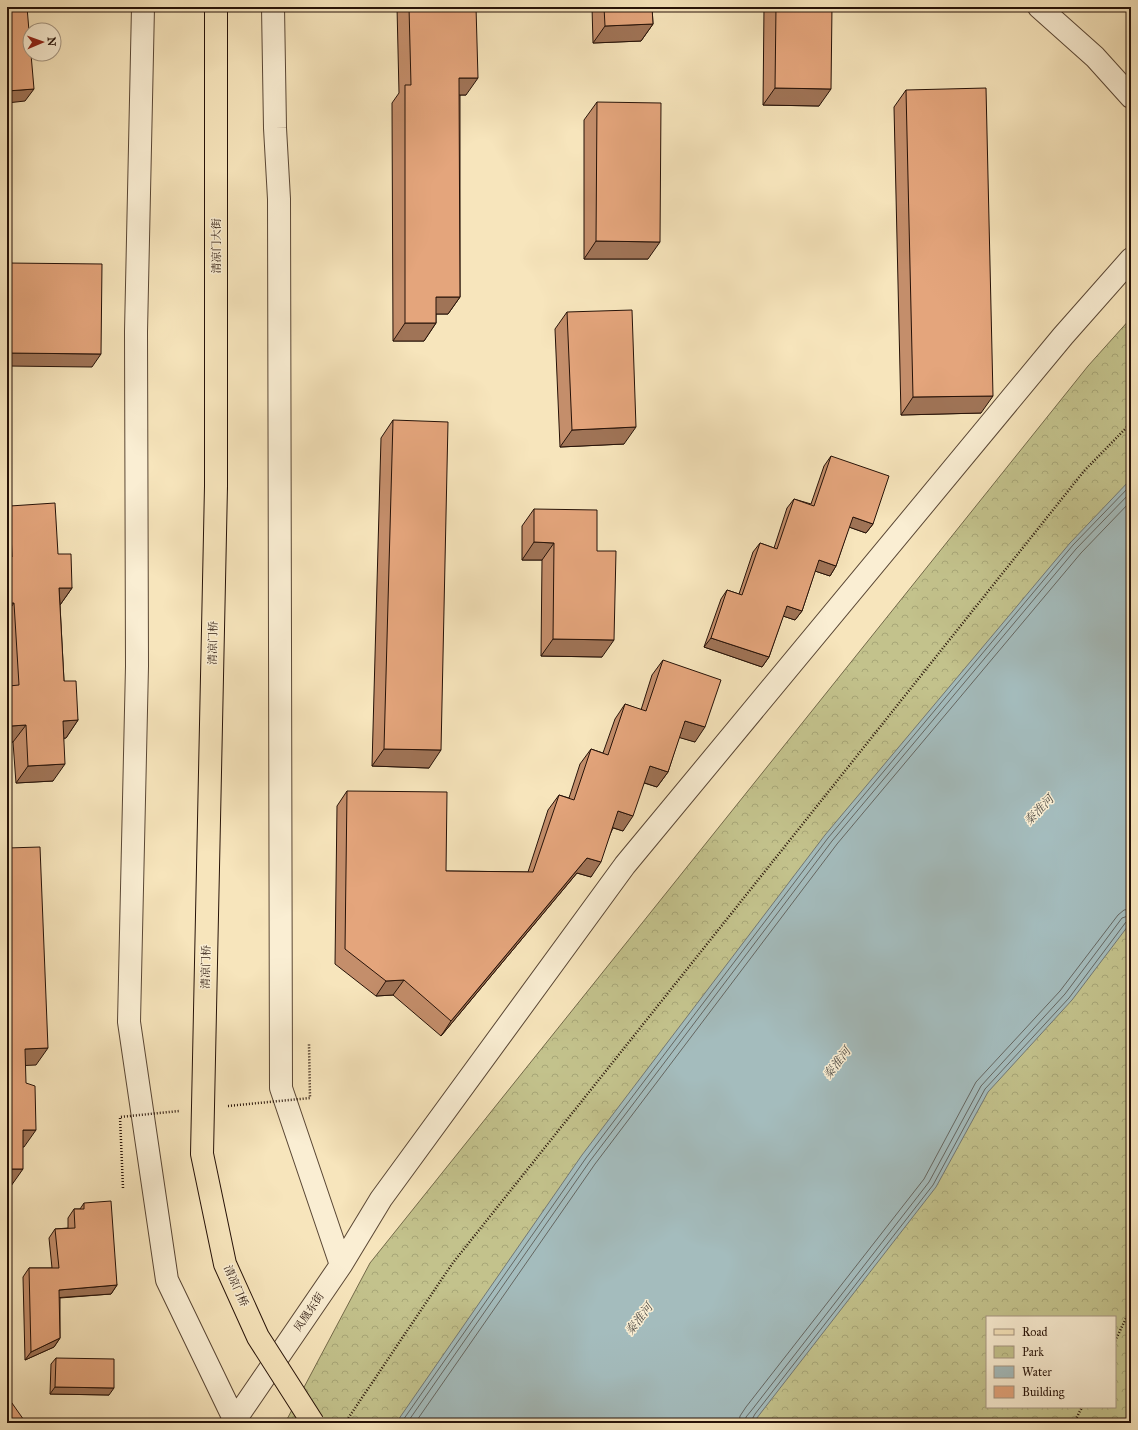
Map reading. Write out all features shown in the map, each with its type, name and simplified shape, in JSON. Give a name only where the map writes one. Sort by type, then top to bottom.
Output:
[{"type":"main road","name":"清凉门大街","points":[[216,7],[216,486]]},
{"type":"main road","name":"清凉门桥","points":[[216,486],[202,1154],[225,1264],[258,1337],[313,1423]]},
{"type":"street","points":[[143,7],[136,332],[137,666],[129,1022],[167,1280],[234,1422]]},
{"type":"street","points":[[273,7],[275,128],[279,199],[281,1088],[341,1266]]},
{"type":"street","points":[[1039,7],[1095,57],[1131,97]]},
{"type":"street","name":"凤凰东街","points":[[234,1422],[341,1266],[381,1199],[625,865],[1063,336],[1131,259]]},
{"type":"path","points":[[345,1423],[452,1264],[1079,478],[1131,423]]},
{"type":"path","points":[[1116,1339],[1131,1308]]},
{"type":"path","points":[[1074,1423],[1082,1408]]},
{"type":"green space","points":[[1131,318],[1131,1423],[285,1423],[370,1263],[1088,366]]},
{"type":"water","name":"秦淮河","points":[[1131,479],[1131,922],[1072,1000],[988,1092],[936,1187],[753,1423],[396,1423],[582,1155],[825,835],[1070,543]]},
{"type":"building","points":[[7,7],[27,7],[28,22],[22,22],[22,62],[32,62],[34,89],[7,91]]},
{"type":"building","points":[[409,7],[476,7],[478,78],[459,78],[460,297],[436,297],[436,323],[405,323],[405,85],[411,85]]},
{"type":"building","points":[[604,7],[652,7],[653,24],[605,26]]},
{"type":"building","points":[[776,7],[832,7],[831,89],[775,88]]},
{"type":"building","points":[[986,88],[993,396],[913,397],[906,90]]},
{"type":"building","points":[[597,102],[661,103],[660,242],[596,241]]},
{"type":"building","points":[[7,263],[102,264],[101,354],[7,353]]},
{"type":"building","points":[[632,310],[636,427],[572,430],[567,312]]},
{"type":"building","points":[[393,420],[448,422],[441,750],[384,749]]},
{"type":"building","points":[[831,456],[889,476],[873,524],[853,517],[836,566],[819,560],[802,611],[787,606],[769,657],[711,638],[727,590],[742,595],[760,543],[777,549],[794,499],[814,506]]},
{"type":"building","points":[[55,503],[58,554],[71,554],[72,588],[59,588],[64,681],[76,681],[78,720],[63,721],[65,764],[28,766],[26,725],[11,726],[9,686],[19,685],[14,603],[7,603],[7,557],[12,557],[10,506]]},
{"type":"building","points":[[534,509],[597,510],[597,551],[616,551],[614,640],[553,639],[554,543],[534,542]]},
{"type":"building","points":[[663,660],[721,680],[705,727],[685,721],[668,772],[650,766],[633,816],[618,811],[601,862],[587,858],[451,1021],[404,980],[386,981],[345,949],[347,791],[447,792],[446,871],[533,872],[559,795],[574,800],[591,749],[608,755],[625,704],[646,711]]},
{"type":"building","points":[[40,847],[48,1048],[25,1049],[26,1083],[35,1086],[36,1130],[23,1130],[23,1169],[7,1169],[7,848]]},
{"type":"building","points":[[111,1201],[117,1285],[59,1290],[60,1338],[31,1352],[29,1268],[59,1268],[55,1229],[75,1228],[74,1209],[84,1209],[84,1203]]},
{"type":"building","points":[[56,1358],[114,1359],[114,1388],[55,1387]]},
{"type":"building","points":[[7,1396],[26,1423],[7,1423]]}]
